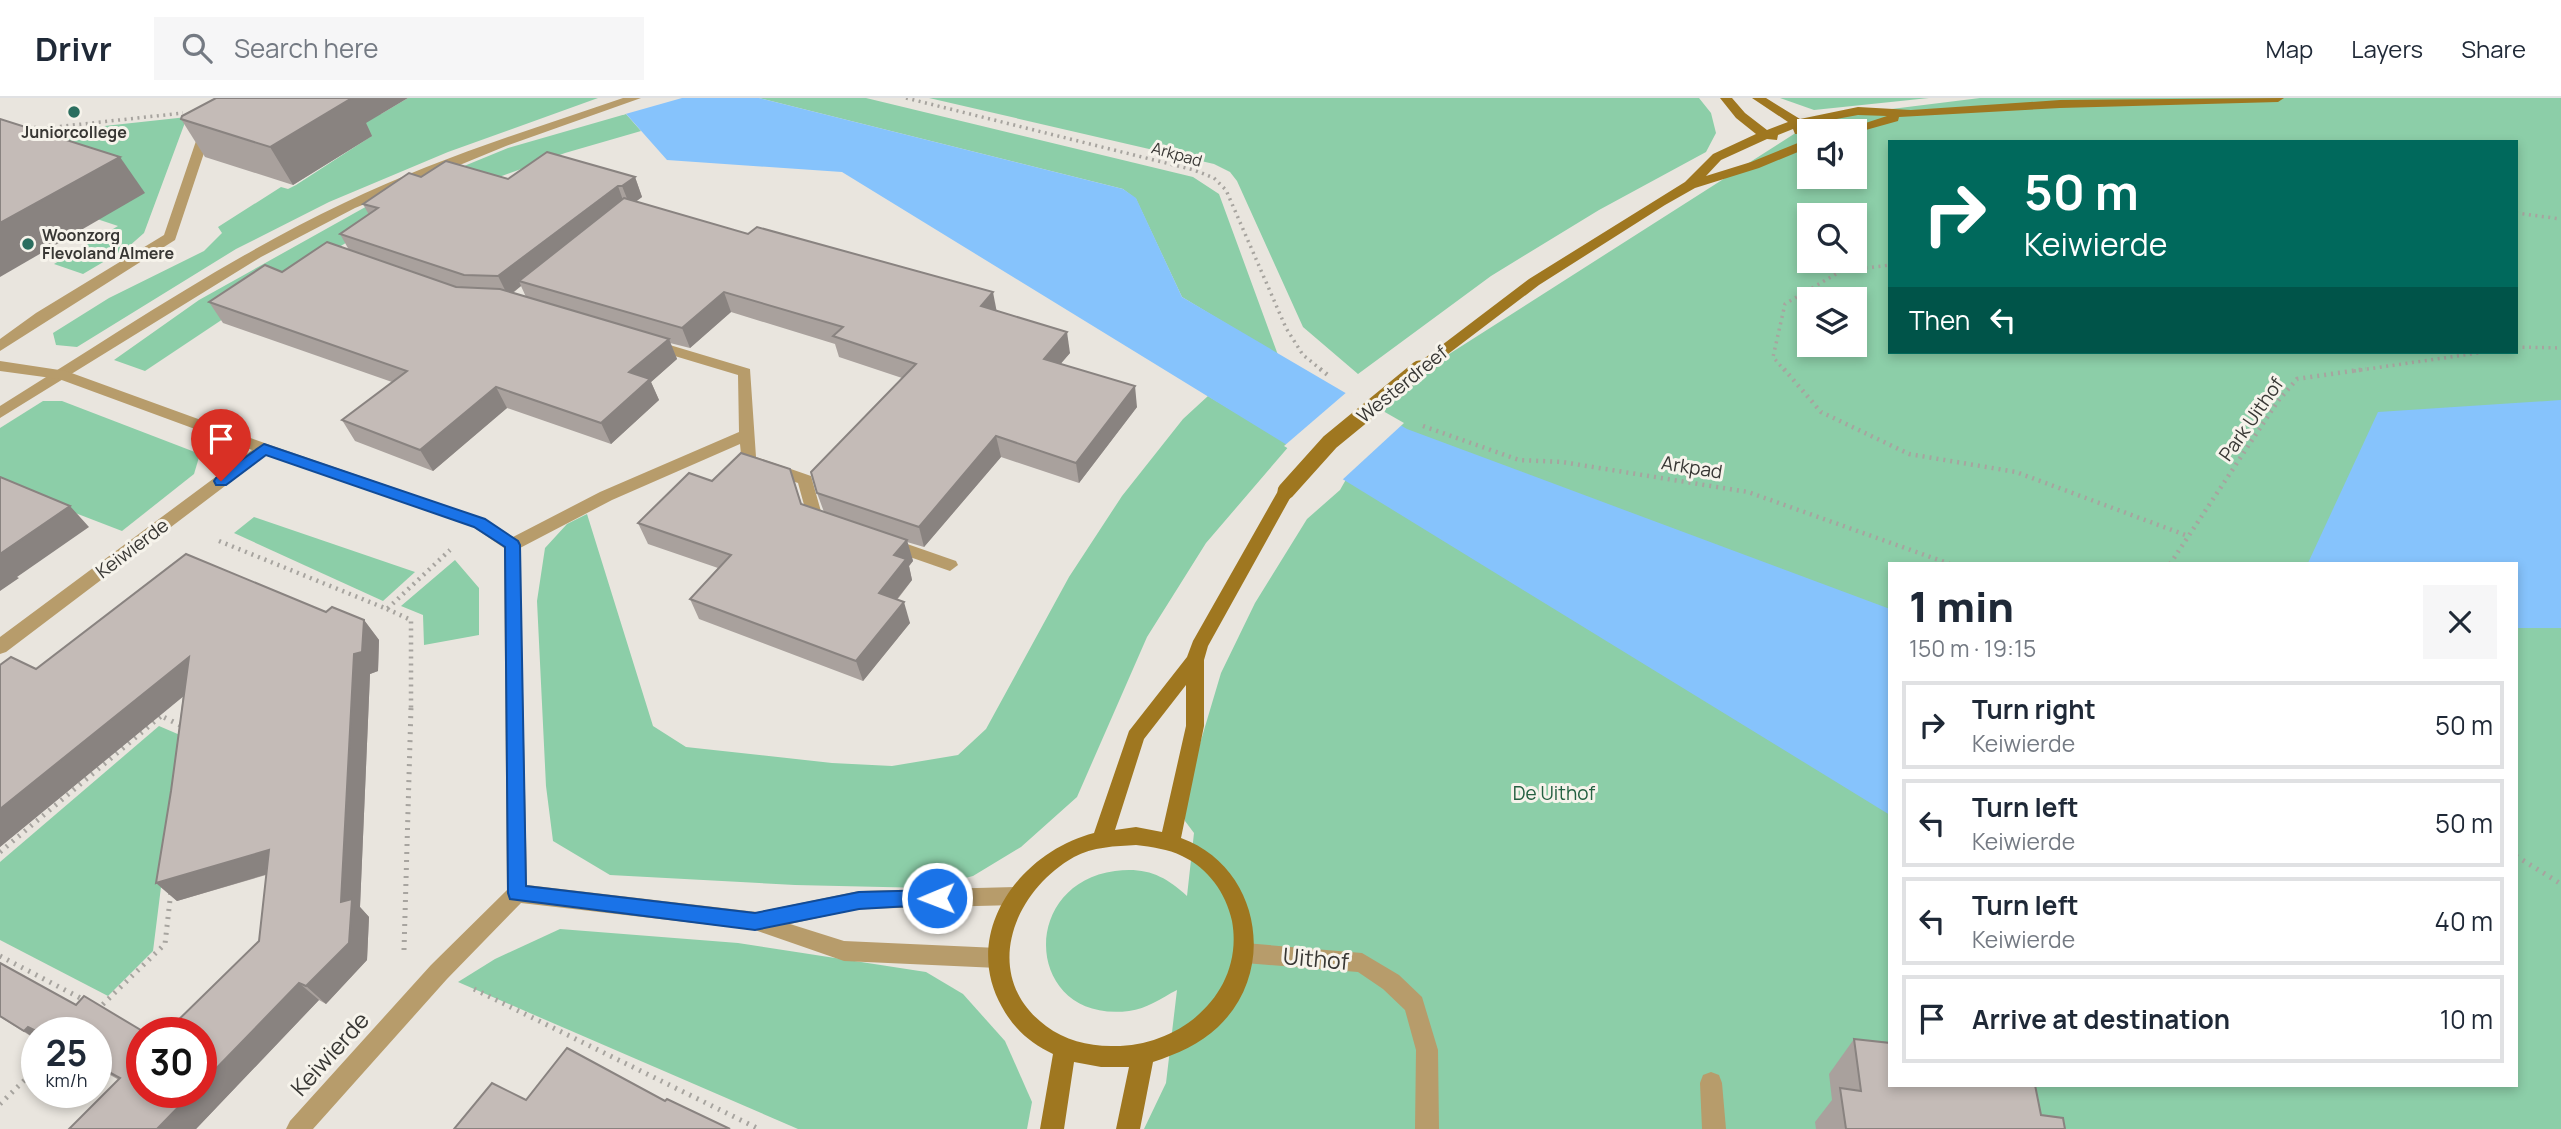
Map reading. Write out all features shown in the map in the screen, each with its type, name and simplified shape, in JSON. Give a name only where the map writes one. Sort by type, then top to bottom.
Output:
[{"type":"main road","points":[[1726,98],[1730,105],[1765,135],[1797,142]]},
{"type":"main road","points":[[1758,98],[1797,122]]},
{"type":"main road","name":"Westerdreef","points":[[1818,119],[1858,111],[1911,114],[2060,104],[2278,98]]},
{"type":"main road","name":"Westerdreef","points":[[1867,126],[1911,114]]},
{"type":"main road","name":"Westerdreef","points":[[1170,842],[1195,726],[1195,660],[1199,646],[1286,491],[1330,442],[1422,367],[1534,282],[1690,185],[1717,157],[1797,123]]},
{"type":"main road","name":"Westerdreef","points":[[1690,185],[1755,165],[1797,147]]},
{"type":"main road","name":"Westerdreef","points":[[1102,839],[1136,736],[1195,660]]},
{"type":"main road","points":[[1136,836],[1170,842],[1204,860],[1219,872],[1236,896],[1245,923],[1245,953],[1234,987],[1213,1018],[1181,1042],[1143,1055],[1103,1059],[1065,1050],[1038,1034],[1017,1013],[1003,987],[998,958],[1000,937],[1016,896],[1039,870],[1069,850],[1102,839],[1136,836]]},
{"type":"main road","points":[[1052,1129],[1065,1050]]},
{"type":"main road","points":[[1128,1129],[1143,1055]]},
{"type":"street","points":[[0,413],[257,254],[350,205],[502,143],[635,98]]},
{"type":"street","points":[[0,346],[41,316],[170,237],[202,141]]},
{"type":"street","points":[[642,341],[745,372],[747,460],[805,480],[815,519],[840,527]]},
{"type":"street","points":[[0,366],[61,374],[264,449],[479,523],[512,545]]},
{"type":"street","points":[[512,545],[606,496],[746,435]]},
{"type":"street","name":"Keiwierde","points":[[0,647],[264,449]]},
{"type":"street","points":[[877,540],[950,565]]},
{"type":"street","points":[[512,545],[517,893],[755,921],[844,951],[998,958]]},
{"type":"street","name":"Keiwierde","points":[[298,1129],[439,972],[517,893]]},
{"type":"street","points":[[755,921],[859,900],[1016,896]]},
{"type":"street","name":"Uithof","points":[[1245,953],[1362,963],[1391,982],[1415,1004],[1427,1049],[1427,1129]]},
{"type":"street","points":[[1711,1083],[1714,1129]]},
{"type":"path","name":"Arkpad","points":[[906,98],[1194,170],[1214,178],[1226,190],[1286,328],[1303,355],[1329,376]]},
{"type":"path","points":[[10,124],[46,128],[193,112]]},
{"type":"path","points":[[2518,213],[2560,219]]},
{"type":"path","points":[[1888,265],[1841,271],[1786,304],[1773,357],[1821,412],[1909,454],[2017,472],[2188,536]]},
{"type":"path","points":[[2518,347],[2561,348]]},
{"type":"path","name":"Park Uithof","points":[[2171,562],[2278,401],[2297,379],[2472,354]]},
{"type":"path","name":"Arkpad","points":[[1423,425],[1519,460],[1562,462],[1748,492],[1944,562]]},
{"type":"path","points":[[387,609],[479,523]]},
{"type":"path","points":[[219,541],[411,620],[413,635],[406,939],[403,958]]},
{"type":"path","points":[[149,711],[191,730]]},
{"type":"path","points":[[0,852],[161,716]]},
{"type":"path","points":[[2518,857],[2561,884]]},
{"type":"path","points":[[90,1017],[165,944],[173,877]]},
{"type":"path","points":[[0,956],[99,1009]]},
{"type":"path","points":[[439,972],[759,1129]]},
{"type":"path","points":[[0,1104],[21,1084]]},
{"type":"green space","points":[[408,98],[598,98],[448,152],[329,202],[236,249],[77,347],[56,345],[53,333],[109,298],[204,251],[222,233],[218,227],[281,187],[288,189],[296,185],[370,137],[278,108],[381,114]]},
{"type":"green space","points":[[759,98],[866,98],[1193,177],[1219,194],[1278,355],[1182,297],[1136,199],[1123,189]]},
{"type":"green space","points":[[929,98],[1699,98],[1711,113],[1716,133],[1706,152],[1599,210],[1491,276],[1358,374],[1303,327],[1237,181],[1230,172],[1214,164]]},
{"type":"green space","points":[[1780,98],[1929,98],[1814,110]]},
{"type":"green space","name":"De Uithof","points":[[1980,98],[2561,98],[2561,1129],[1144,1129],[1166,1083],[1177,990],[1148,1006],[1129,1011],[1095,1009],[1069,996],[1053,976],[1046,951],[1049,924],[1061,900],[1083,881],[1115,871],[1137,870],[1155,874],[1187,896],[1194,833],[1185,821],[1185,794],[1221,673],[1255,603],[1307,519],[1340,490],[1399,386],[1797,132],[1797,189],[1867,189],[1867,119],[1819,118]]},
{"type":"green space","points":[[626,114],[641,131],[565,153],[488,181],[349,241],[247,303],[145,371],[114,360],[199,300],[369,205],[508,148]]},
{"type":"green space","points":[[187,117],[144,233],[127,248],[83,274],[54,264],[118,226],[73,211],[31,134]]},
{"type":"green space","points":[[1208,396],[1290,445],[1206,543],[1147,637],[1077,797],[1021,847],[973,876],[927,888],[795,885],[610,875],[553,841],[546,786],[537,601],[545,548],[567,524],[587,514],[653,726],[686,747],[832,763],[892,766],[958,755],[986,729],[1069,577],[1122,496],[1183,419]]},
{"type":"green space","points":[[43,401],[62,401],[200,454],[194,474],[122,531],[0,484],[0,428]]},
{"type":"green space","points":[[254,517],[415,572],[383,601],[234,533]]},
{"type":"green space","points":[[455,560],[479,588],[479,635],[424,645],[423,615],[401,606]]},
{"type":"green space","points":[[159,726],[180,735],[153,951],[108,996],[0,940],[0,862]]},
{"type":"green space","points":[[560,929],[738,943],[926,972],[963,994],[1005,1041],[1032,1102],[1027,1129],[798,1129],[458,982],[495,959]]},
{"type":"water","points":[[612,98],[759,98],[1123,189],[1136,198],[1182,297],[1407,429],[1888,608],[1888,814],[842,172],[667,160]]},
{"type":"water","points":[[2561,400],[2561,628],[2518,628],[2518,562],[2308,562],[2378,412]]},
{"type":"pier","points":[[609,98],[682,98],[622,115]]},
{"type":"pier","points":[[1348,391],[1404,423],[1341,481],[1284,446]]},
{"type":"building","points":[[216,98],[352,98],[270,147],[181,119]]},
{"type":"building","points":[[0,119],[120,157],[0,223]]},
{"type":"building","points":[[547,152],[635,177],[618,186],[498,276],[464,275],[340,234],[378,208],[363,204],[409,173],[421,177],[446,161],[508,179]]},
{"type":"building","points":[[624,198],[748,234],[757,227],[993,292],[981,306],[1067,332],[1044,359],[1135,386],[1076,463],[996,436],[919,527],[817,493],[811,472],[916,364],[833,336],[843,327],[724,292],[682,328],[519,281]]},
{"type":"building","points":[[327,242],[456,287],[500,289],[669,339],[629,372],[650,379],[601,423],[496,387],[420,450],[342,420],[407,371],[209,302],[265,265],[282,272]]},
{"type":"building","points":[[741,453],[790,469],[801,504],[907,540],[894,555],[906,559],[879,593],[904,602],[856,661],[690,599],[731,555],[638,523],[689,473],[712,481]]},
{"type":"building","points":[[0,477],[70,506],[0,554]]},
{"type":"building","points":[[186,554],[326,612],[332,607],[364,620],[362,652],[354,654],[341,902],[352,899],[349,943],[306,986],[299,983],[217,1068],[217,1017],[181,1017],[259,941],[269,850],[156,883],[189,657],[0,809],[0,665],[11,657],[36,669]]},
{"type":"building","points":[[0,963],[76,1005],[84,996],[126,1021],[126,1108],[177,1108],[157,1129],[69,1129],[90,1108],[112,1108],[112,1086],[120,1078],[112,1074],[112,1017],[21,1017],[21,1029],[0,1016]]},
{"type":"building","points":[[1854,1039],[1888,1043],[1888,1087],[2035,1087],[2041,1115],[2063,1118],[2065,1129],[1846,1129],[1840,1088],[1861,1091]]},
{"type":"building","points":[[567,1048],[665,1101],[667,1099],[730,1129],[454,1129],[492,1083],[526,1100]]},
{"type":"place","name":"Juniorcollege","points":[[74,112]]},
{"type":"place","name":"Woonzorg Flevoland Almere","points":[[28,244]]},
{"type":"route","points":[[221,481],[264,449],[479,523],[512,545],[517,893],[755,921],[859,900],[937,898]]}]
